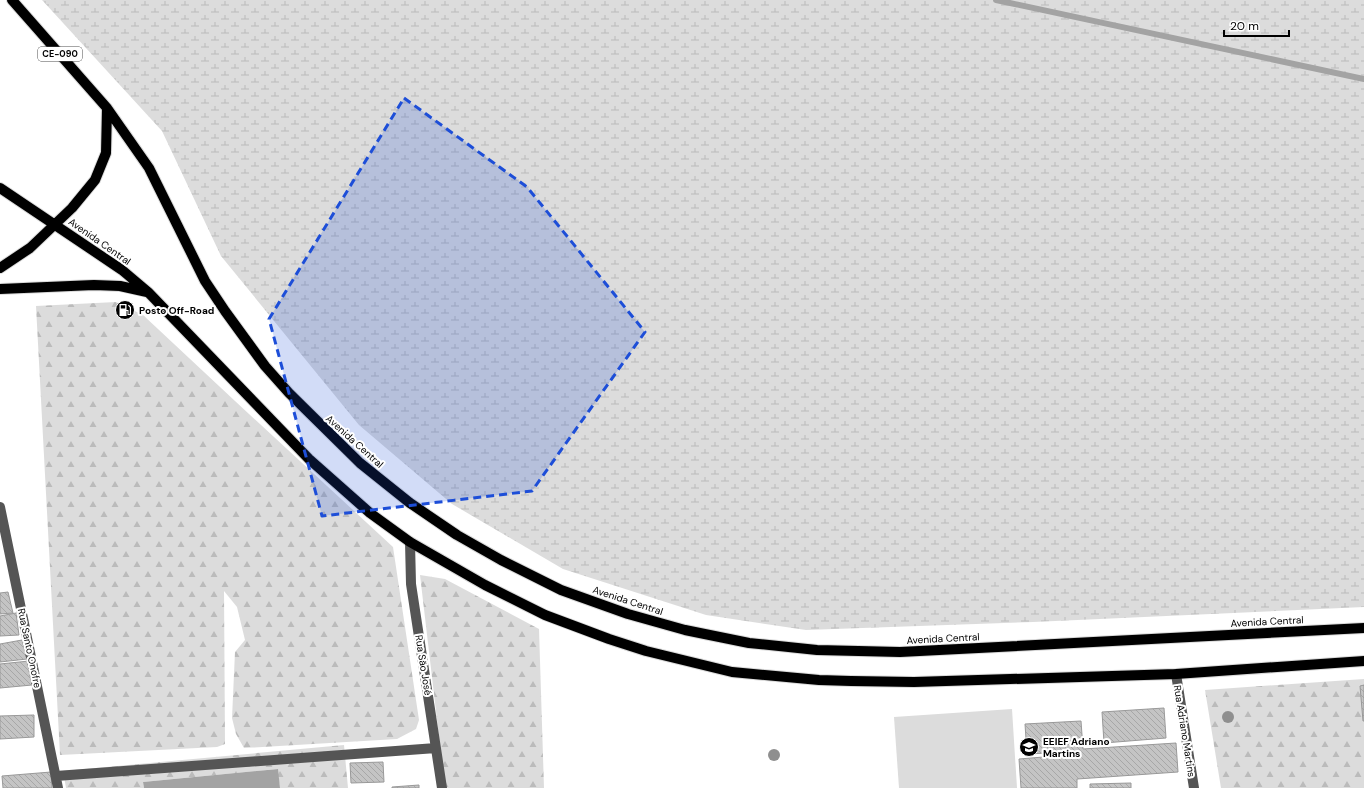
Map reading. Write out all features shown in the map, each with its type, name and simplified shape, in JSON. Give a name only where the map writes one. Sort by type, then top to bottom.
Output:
[{"type":"main road","name":"CE-090","points":[[12,0],[107,108]]},
{"type":"main road","points":[[0,268],[30,248],[56,224],[72,208],[95,180],[106,153],[107,108]]},
{"type":"main road","name":"Avenida Central","points":[[107,108],[149,168],[196,263],[224,311],[265,366],[289,393],[360,463],[410,503],[457,535],[501,560],[560,590],[628,614],[685,630],[749,643],[817,650],[900,652],[1364,628]]},
{"type":"main road","name":"Avenida Central","points":[[0,188],[56,224],[122,270],[148,292],[309,459],[370,513],[410,542],[485,585],[544,616],[609,639],[646,651],[732,672],[819,680],[914,682],[1176,674],[1364,661]]},
{"type":"main road","points":[[0,289],[94,285],[120,286],[148,292]]},
{"type":"street","name":"Rua Santo Onofre","points":[[0,507],[58,788]]},
{"type":"street","name":"Rua São José","points":[[410,542],[411,584],[442,788]]},
{"type":"street","name":"Rua Adriano Martins","points":[[1176,674],[1194,788]]},
{"type":"street","points":[[56,776],[436,748]]},
{"type":"highlighted area","points":[[404,98],[527,187],[645,332],[532,491],[322,516],[269,319]]},
{"type":"green space","points":[[42,0],[1364,0],[1364,607],[1033,622],[806,630],[706,615],[563,569],[452,504],[359,425],[221,256],[162,131]]},
{"type":"green space","points":[[116,302],[143,315],[393,547],[419,720],[416,729],[397,739],[244,748],[236,734],[232,718],[235,652],[245,640],[237,607],[224,591],[225,744],[217,747],[60,755],[36,306]]},
{"type":"green space","points":[[420,575],[445,579],[539,629],[544,788],[445,788]]},
{"type":"green space","points":[[1364,679],[1364,788],[1221,788],[1205,690]]},
{"type":"green space","points":[[1012,709],[1017,788],[899,788],[894,717]]},
{"type":"green space","points":[[344,745],[348,788],[280,788],[277,769],[143,782],[144,788],[66,788],[63,771]]},
{"type":"shaded area","points":[[278,769],[280,788],[144,788],[143,782]]},
{"type":"building","points":[[8,592],[13,613],[0,614],[0,593]]},
{"type":"building","points":[[16,613],[19,635],[0,636],[0,616]]},
{"type":"building","points":[[22,640],[27,659],[0,662],[0,644]]},
{"type":"building","points":[[29,661],[32,685],[0,688],[0,664]]},
{"type":"building","points":[[1364,685],[1364,721],[1363,721],[1360,686]]},
{"type":"building","points":[[1164,708],[1166,738],[1104,743],[1102,712]]},
{"type":"building","points":[[34,715],[34,737],[0,739],[0,716]]},
{"type":"building","points":[[1081,721],[1083,749],[1176,743],[1178,772],[1077,779],[1077,788],[1021,788],[1019,759],[1068,755],[1068,752],[1027,754],[1025,724]]},
{"type":"building","points":[[383,762],[384,782],[351,783],[350,763]]},
{"type":"building","points":[[51,772],[52,788],[3,788],[2,776]]},
{"type":"building","points":[[1131,783],[1131,788],[1090,788],[1090,784]]},
{"type":"building","points":[[419,785],[419,788],[392,788],[392,787]]},
{"type":"waterway","points":[[996,0],[1364,79]]},
{"type":"place","name":"Posto Off-Road","points":[[125,310]]},
{"type":"place","name":"EEIEF Adriano Martins","points":[[1029,747]]}]
